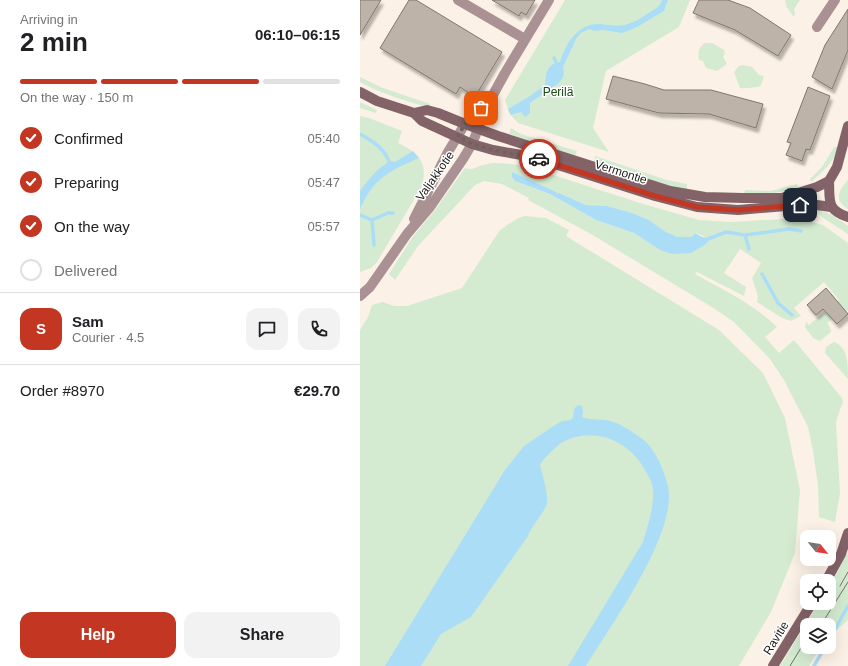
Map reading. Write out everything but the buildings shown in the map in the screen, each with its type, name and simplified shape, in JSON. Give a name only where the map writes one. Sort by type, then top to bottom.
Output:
[{"type":"main road","name":"Vermontie","points":[[360,92],[377,101],[414,113],[422,121],[458,136],[472,144],[493,150],[533,157],[655,196],[697,207],[738,210],[810,204],[831,207]]},
{"type":"main road","name":"Vermontie","points":[[414,113],[427,110],[438,113],[478,129],[670,191],[697,196],[782,198],[817,187],[829,180]]},
{"type":"main road","points":[[848,126],[837,167],[829,180],[829,197],[831,207],[848,217]]},
{"type":"main road","points":[[837,167],[848,164]]},
{"type":"main road","points":[[830,574],[841,554],[848,533]]},
{"type":"main road","name":"Ravitie","points":[[774,666],[808,610]]},
{"type":"street","points":[[458,0],[525,40]]},
{"type":"street","points":[[488,104],[550,0]]},
{"type":"street","points":[[817,27],[835,0]]},
{"type":"street","name":"Valjakkotie","points":[[407,234],[448,152],[465,124],[488,104]]},
{"type":"street","name":"Valjakkotie","points":[[360,296],[365,287],[430,207],[459,165],[472,144],[488,104]]},
{"type":"green space","name":"Perilä","points":[[565,0],[690,0],[679,27],[606,71],[593,128],[609,152],[518,123],[509,113],[505,100]]},
{"type":"green space","points":[[785,0],[800,0],[794,9],[794,16],[786,6]]},
{"type":"green space","points":[[705,43],[712,43],[724,50],[725,53],[723,57],[727,64],[717,71],[706,68],[703,61],[699,60],[699,50]]},
{"type":"green space","points":[[743,65],[752,67],[759,75],[764,76],[761,85],[758,87],[740,88],[734,72],[739,66]]},
{"type":"green space","points":[[360,77],[383,88],[430,104],[428,107],[385,94],[360,82]]},
{"type":"green space","points":[[360,102],[377,110],[376,113],[360,108]]},
{"type":"green space","points":[[360,116],[402,131],[398,143],[420,159],[423,164],[424,178],[422,186],[377,262],[371,268],[360,272]]},
{"type":"green space","points":[[511,128],[521,134],[577,151],[575,156],[509,134]]},
{"type":"green space","points":[[834,147],[839,147],[834,157],[811,182],[810,179],[822,167]]},
{"type":"green space","points":[[595,156],[667,180],[687,184],[687,190],[671,189],[594,161]]},
{"type":"green space","points":[[493,163],[514,164],[534,168],[640,203],[699,220],[731,222],[783,219],[806,220],[823,225],[848,243],[848,311],[847,310],[827,323],[831,332],[820,341],[813,338],[805,327],[806,322],[809,325],[839,300],[824,282],[794,308],[801,316],[791,321],[782,318],[757,302],[758,296],[752,278],[761,263],[740,249],[724,273],[746,287],[744,296],[697,272],[695,274],[748,304],[777,327],[765,337],[779,353],[794,340],[842,398],[843,402],[836,423],[840,493],[835,522],[819,517],[818,485],[808,427],[784,380],[770,359],[734,322],[715,309],[591,234],[528,200],[529,198],[502,184],[484,181],[475,185],[418,246],[395,280],[389,274],[412,238],[435,210],[465,168],[472,169]],"holes":[[[515,181],[556,192],[557,195],[559,193],[586,205],[607,206],[632,213],[649,220],[666,232],[678,237],[691,237],[695,233],[711,238],[706,244],[660,250],[634,233],[596,220],[550,194]]]},
{"type":"green space","points":[[848,180],[848,209],[840,202],[839,195],[842,187]]},
{"type":"green space","points":[[797,184],[798,188],[784,191],[765,194],[744,194],[745,190],[771,191]]},
{"type":"green space","points":[[815,209],[837,218],[848,226],[848,234],[823,218]]},
{"type":"green space","points":[[525,216],[546,218],[569,230],[566,236],[719,330],[763,373],[785,418],[800,490],[795,553],[771,612],[739,666],[360,666],[360,330],[368,317],[372,305],[383,302],[394,306],[407,306],[462,288],[500,230],[518,218]]},
{"type":"green space","points":[[834,342],[839,344],[845,352],[848,379],[825,353],[826,347]]},
{"type":"green space","points":[[848,552],[848,620],[836,631],[836,618],[810,618],[815,610],[836,610],[836,575]]},
{"type":"green space","points":[[800,634],[800,654],[816,654],[809,666],[780,666]]},
{"type":"water","points":[[662,0],[668,0],[664,11],[637,27],[622,33],[604,30],[594,31],[590,29],[582,32],[576,39],[563,67],[563,77],[559,83],[530,103],[530,113],[525,117],[521,112],[511,115],[508,109],[545,85],[548,70],[552,65],[560,62],[569,41],[579,31],[592,25],[600,24],[618,26],[631,23],[655,9]]},
{"type":"water","points":[[413,151],[419,158],[399,167],[377,183],[365,198],[360,209],[360,191],[374,174],[387,163],[391,161],[395,162]]},
{"type":"water","points":[[512,172],[556,192],[557,194],[559,193],[586,205],[607,206],[632,213],[649,220],[666,232],[678,237],[691,237],[695,233],[702,237],[711,238],[706,244],[691,253],[672,254],[660,250],[634,233],[596,220],[550,194],[515,181],[512,177]]},
{"type":"water","points":[[579,405],[582,406],[582,417],[614,422],[627,428],[642,438],[659,461],[664,472],[669,493],[667,513],[661,535],[650,558],[624,606],[586,666],[568,666],[643,542],[651,513],[653,499],[652,484],[649,476],[635,456],[619,443],[599,436],[588,435],[563,442],[541,463],[540,465],[547,497],[546,506],[528,536],[471,617],[441,634],[421,666],[385,666],[505,470],[524,446],[562,421],[573,418],[575,408]]},
{"type":"waterway","points":[[554,58],[556,62]]},
{"type":"waterway","points":[[360,134],[375,143],[382,150],[390,165]]},
{"type":"waterway","points":[[360,215],[372,220],[388,213],[393,213]]},
{"type":"waterway","points":[[372,220],[374,245]]},
{"type":"waterway","points":[[708,239],[726,232],[745,235],[789,229],[801,231]]},
{"type":"waterway","points":[[745,235],[749,249]]},
{"type":"waterway","points":[[762,274],[778,303],[792,315]]},
{"type":"waterway","points":[[836,627],[848,606]]},
{"type":"waterway","points":[[814,666],[821,654]]},
{"type":"tram line","points":[[840,586],[848,572]]},
{"type":"tram line","points":[[825,618],[848,582]]},
{"type":"tram line","points":[[790,666],[800,650]]},
{"type":"way so far","points":[[481,108],[465,124],[458,136],[472,144],[493,150],[539,159]]},
{"type":"route","points":[[539,159],[655,196],[697,207],[738,210],[800,205]]}]
